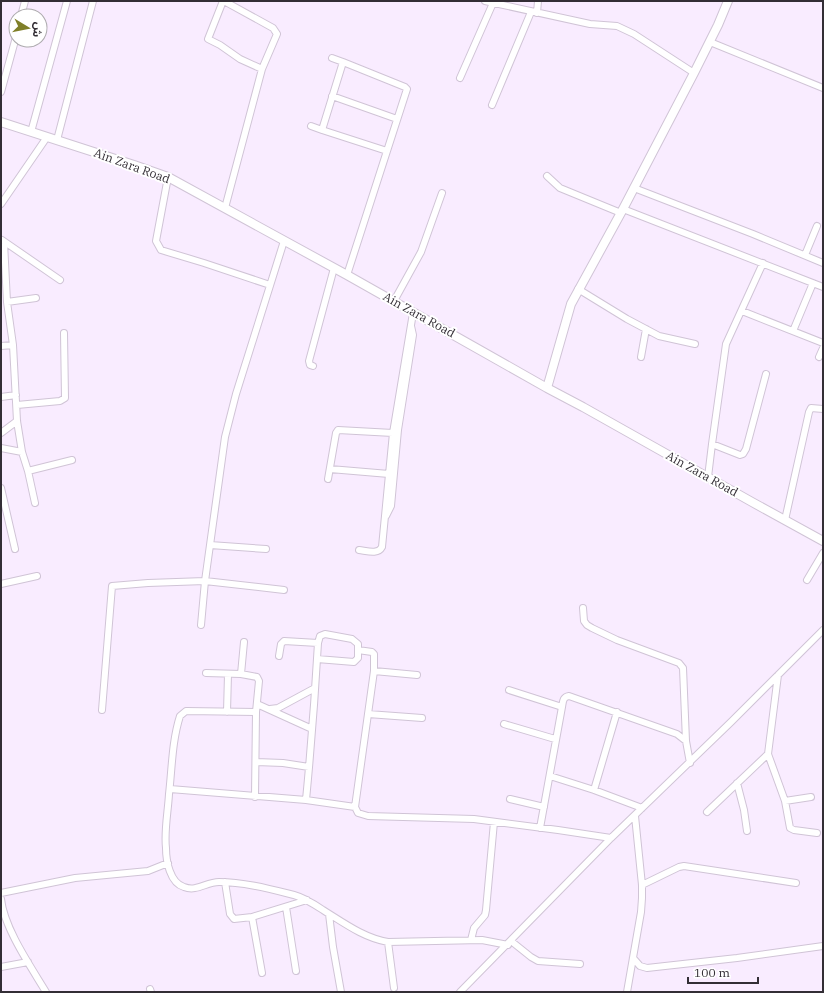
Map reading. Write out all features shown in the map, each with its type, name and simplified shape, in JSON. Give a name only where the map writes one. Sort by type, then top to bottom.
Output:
[{"type":"main road","points":[[547,388],[567,315],[578,289],[622,211],[694,73],[710,42],[728,1]]},
{"type":"main road","name":"Ain Zara Road","points":[[1,122],[168,177],[394,301],[547,388],[823,541]]},
{"type":"street","points":[[31,132],[67,1]]},
{"type":"street","points":[[57,140],[93,1]]},
{"type":"street","points":[[225,208],[262,69],[277,34],[273,28],[224,1],[208,39],[220,45],[240,59],[262,69]]},
{"type":"street","points":[[485,1],[590,24],[617,26],[627,30],[694,73]]},
{"type":"street","points":[[492,105],[538,1]]},
{"type":"street","points":[[460,78],[494,3]]},
{"type":"street","points":[[710,42],[823,88]]},
{"type":"street","points":[[1,92],[13,48]]},
{"type":"street","points":[[332,58],[406,88],[347,275]]},
{"type":"street","points":[[322,130],[343,62]]},
{"type":"street","points":[[332,96],[397,119]]},
{"type":"street","points":[[312,126],[387,151]]},
{"type":"street","points":[[1,204],[47,137]]},
{"type":"street","points":[[547,176],[560,188],[823,287]]},
{"type":"street","points":[[168,177],[156,241],[161,250],[270,286]]},
{"type":"street","points":[[634,188],[823,263]]},
{"type":"street","points":[[394,301],[421,252],[442,193]]},
{"type":"street","points":[[805,255],[817,226]]},
{"type":"street","points":[[2,241],[60,280]]},
{"type":"street","points":[[2,241],[13,345],[17,421],[22,452],[35,503]]},
{"type":"street","points":[[201,625],[210,544],[225,437],[230,413],[284,241]]},
{"type":"street","points":[[708,477],[726,344],[762,263]]},
{"type":"street","points":[[313,366],[310,364],[309,360],[334,268]]},
{"type":"street","points":[[793,331],[813,283]]},
{"type":"street","points":[[578,289],[646,329],[666,338],[694,344]]},
{"type":"street","points":[[1,307],[36,298]]},
{"type":"street","points":[[742,310],[823,343]]},
{"type":"street","points":[[359,550],[377,552],[381,550],[393,433],[413,313]]},
{"type":"street","points":[[385,518],[390,506],[398,430],[413,335],[413,329],[410,325]]},
{"type":"street","points":[[641,357],[646,329]]},
{"type":"street","points":[[17,405],[60,401],[65,398],[64,333]]},
{"type":"street","points":[[1,346],[13,345]]},
{"type":"street","points":[[819,357],[823,348]]},
{"type":"street","points":[[712,444],[740,455],[743,454],[748,442],[766,374]]},
{"type":"street","points":[[1,397],[16,395]]},
{"type":"street","points":[[785,520],[809,412],[811,408],[823,409]]},
{"type":"street","points":[[1,433],[17,421]]},
{"type":"street","points":[[328,479],[336,433],[338,430],[393,433]]},
{"type":"street","points":[[1,448],[22,452]]},
{"type":"street","points":[[28,471],[72,460]]},
{"type":"street","points":[[330,469],[389,474]]},
{"type":"street","points":[[1,488],[15,549]]},
{"type":"street","points":[[210,544],[266,549]]},
{"type":"street","points":[[807,580],[823,553]]},
{"type":"street","points":[[1,584],[36,576]]},
{"type":"street","points":[[102,710],[112,586],[205,581],[284,590]]},
{"type":"street","points":[[583,608],[584,621],[587,625],[617,640],[680,663],[683,668],[686,741],[690,763]]},
{"type":"street","points":[[460,992],[510,943],[611,838],[690,763],[823,630]]},
{"type":"street","points":[[306,800],[318,643],[320,636],[325,634],[352,639],[358,644],[358,658],[354,662],[317,659]]},
{"type":"street","points":[[279,656],[281,644],[284,641],[318,643]]},
{"type":"street","points":[[241,674],[244,642]]},
{"type":"street","points":[[358,650],[372,652],[374,654],[374,671],[356,807],[358,813],[368,816],[448,818],[494,822],[611,838]]},
{"type":"street","points":[[374,671],[417,675]]},
{"type":"street","points":[[206,673],[241,674],[257,677],[259,681],[258,704],[256,712],[255,797]]},
{"type":"street","points":[[227,712],[228,674]]},
{"type":"street","points":[[778,675],[768,754],[785,801],[790,828],[794,830],[817,833]]},
{"type":"street","points":[[270,709],[278,708],[315,688]]},
{"type":"street","points":[[509,690],[562,707]]},
{"type":"street","points":[[540,828],[562,707],[564,699],[569,696],[677,734],[686,741]]},
{"type":"street","points":[[258,704],[312,729]]},
{"type":"street","points":[[256,712],[186,711],[182,713],[172,758],[166,837],[168,863],[176,883],[183,887],[192,889],[218,882],[225,882],[269,889],[296,896],[307,900],[370,938],[388,942],[470,940],[510,943],[538,961],[580,964]]},
{"type":"street","points":[[594,790],[617,712]]},
{"type":"street","points":[[368,714],[422,718]]},
{"type":"street","points":[[504,724],[555,739]]},
{"type":"street","points":[[707,812],[768,754]]},
{"type":"street","points":[[256,762],[283,763],[309,767]]},
{"type":"street","points":[[550,776],[594,790],[642,808]]},
{"type":"street","points":[[737,783],[744,810],[747,831]]},
{"type":"street","points":[[170,789],[306,800],[356,807]]},
{"type":"street","points":[[785,801],[811,797]]},
{"type":"street","points":[[510,799],[544,807]]},
{"type":"street","points":[[627,992],[641,912],[642,885],[635,816]]},
{"type":"street","points":[[470,940],[474,928],[485,915],[494,822]]},
{"type":"street","points":[[1,894],[75,878],[148,871],[168,863]]},
{"type":"street","points":[[642,885],[684,866],[796,883]]},
{"type":"street","points":[[225,882],[230,914],[234,919],[252,917],[286,908],[307,900]]},
{"type":"street","points":[[1,899],[7,921],[28,962],[46,992]]},
{"type":"street","points":[[286,908],[296,971]]},
{"type":"street","points":[[329,914],[332,946],[341,992]]},
{"type":"street","points":[[252,917],[262,973]]},
{"type":"street","points":[[388,942],[394,988]]},
{"type":"street","points":[[633,958],[640,966],[647,968],[737,958],[823,946]]},
{"type":"street","points":[[1,967],[28,962]]}]
